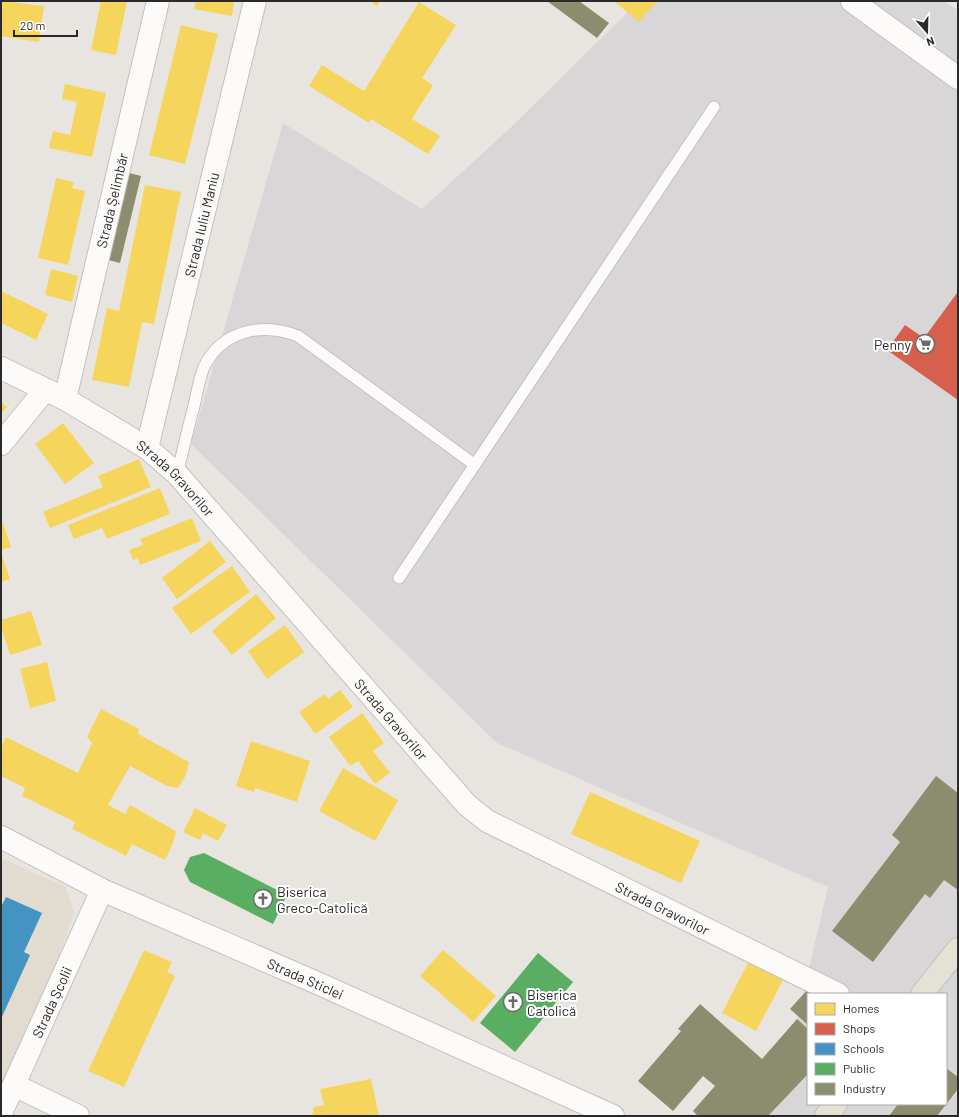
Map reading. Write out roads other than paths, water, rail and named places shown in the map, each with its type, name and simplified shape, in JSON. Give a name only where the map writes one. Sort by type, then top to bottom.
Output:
[{"type":"main road","points":[[923,993],[958,949]]},
{"type":"main road","points":[[826,1116],[835,1105]]},
{"type":"street","name":"Strada Șelimbăr","points":[[65,399],[158,1]]},
{"type":"street","name":"Strada Iuliu Maniu","points":[[147,448],[255,1]]},
{"type":"street","points":[[852,1],[958,78]]},
{"type":"street","name":"Strada Gravorilor","points":[[1,368],[65,399],[147,448],[177,474],[467,805],[487,821],[836,993]]},
{"type":"street","points":[[1,444],[45,390]]},
{"type":"street","name":"Strada Sticlei","points":[[1,838],[102,890],[315,982],[613,1116]]},
{"type":"street","name":"Strada Școlii","points":[[1,1113],[102,890]]},
{"type":"street","points":[[14,1085],[78,1116]]},
{"type":"lane","points":[[399,578],[714,108]]},
{"type":"lane","points":[[177,474],[201,378],[210,358],[228,340],[241,333],[256,329],[270,328],[285,331],[298,336],[475,465]]},
{"type":"place","name":"Penny","points":[[925,344]]},
{"type":"place","name":"Biserica Greco-Catolică","points":[[263,899]]},
{"type":"place","name":"Biserica Catolică","points":[[513,1002]]}]
